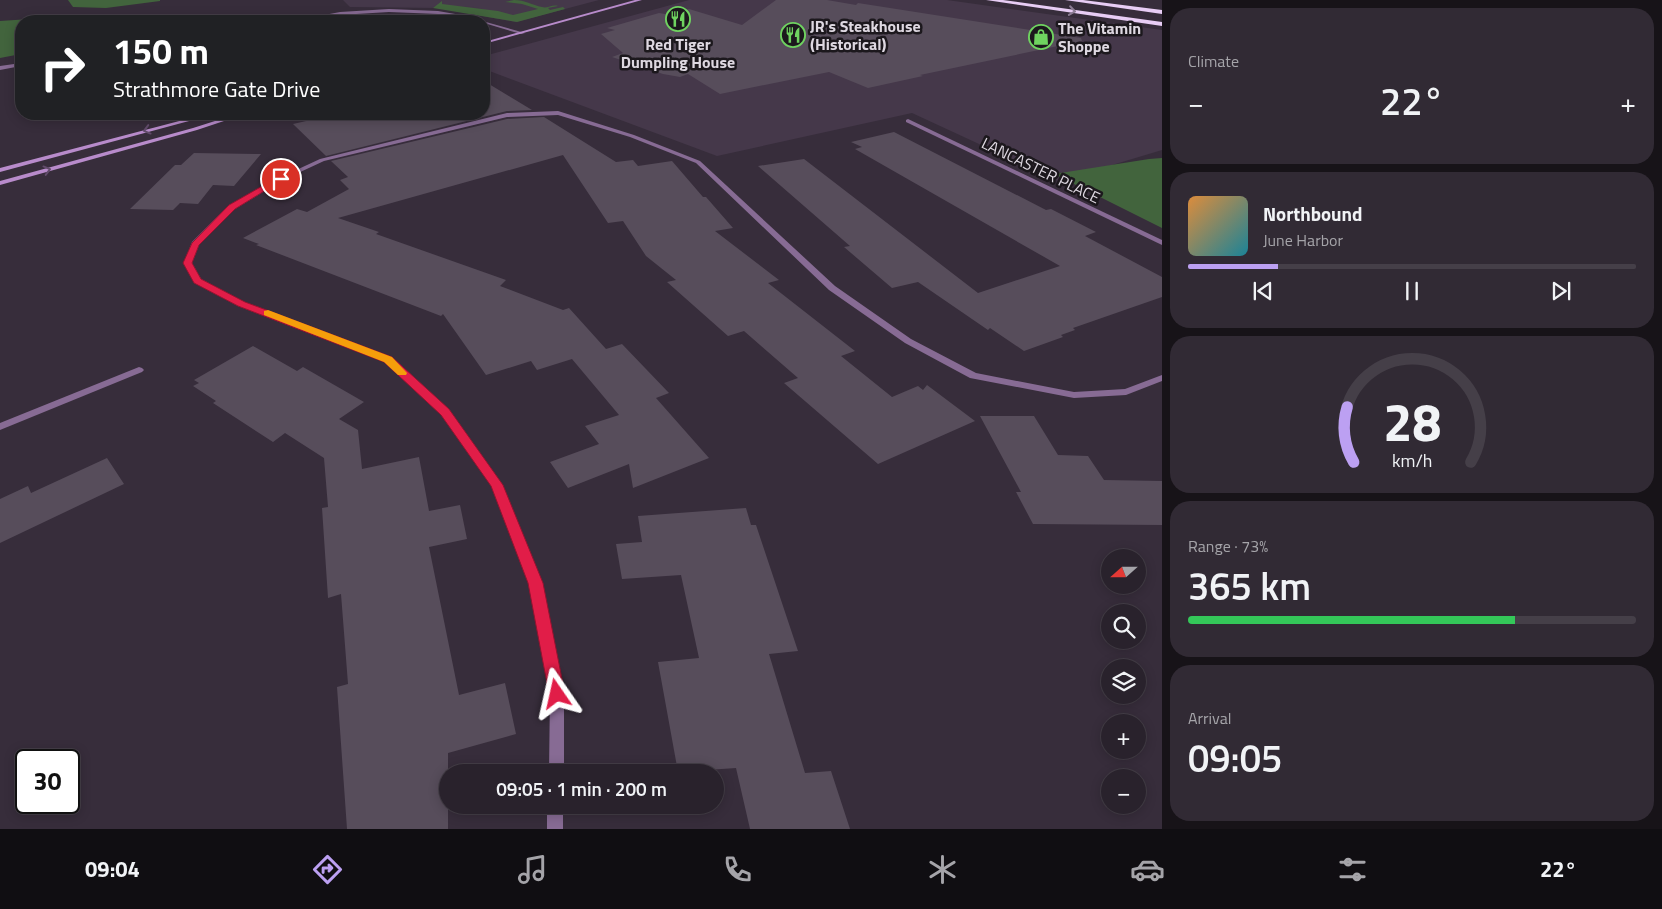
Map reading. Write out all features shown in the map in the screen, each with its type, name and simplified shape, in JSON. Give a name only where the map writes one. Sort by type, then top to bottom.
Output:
[{"type":"highway","points":[[989,0],[1162,24]]},
{"type":"highway","points":[[1068,0],[1162,12]]},
{"type":"main road","points":[[490,42],[640,0]]},
{"type":"main road","points":[[0,170],[189,120]]},
{"type":"main road","points":[[0,183],[223,120]]},
{"type":"street","points":[[333,15],[352,12],[451,15]]},
{"type":"street","points":[[490,23],[523,33]]},
{"type":"street","points":[[0,68],[15,66]]},
{"type":"street","points":[[490,119],[507,115],[558,113],[632,136],[698,162],[832,288],[908,342],[973,376],[1074,395],[1126,392],[1162,378]]},
{"type":"street","points":[[486,120],[322,160],[281,179],[232,207],[195,244],[188,263],[198,281],[241,304],[388,360],[445,412],[497,485],[536,583],[557,694],[556,764]]},
{"type":"street","name":"LANCASTER PLACE","points":[[908,121],[1162,243]]},
{"type":"street","points":[[0,427],[139,370]]},
{"type":"street","points":[[555,814],[555,829]]},
{"type":"shaded area","points":[[343,0],[599,0],[516,22],[490,17],[490,15],[478,15],[439,8],[350,7]]},
{"type":"shaded area","points":[[689,0],[947,0],[1162,30],[1162,150],[1059,181],[912,113],[717,156],[490,71],[490,54]]},
{"type":"green space","points":[[68,0],[160,1],[106,8],[73,7]]},
{"type":"green space","points":[[514,0],[544,7],[558,6],[548,8],[550,10],[563,7],[565,9],[517,22],[490,18],[490,15],[475,15],[433,8],[442,1],[442,4],[498,11],[513,15],[538,9],[522,4],[505,2]]},
{"type":"green space","points":[[15,20],[15,55],[0,58],[0,21]]},
{"type":"green space","points":[[1162,158],[1162,228],[1054,174],[1149,159]]},
{"type":"building","points":[[776,0],[827,0],[856,5],[858,3],[1081,38],[1082,41],[920,75],[923,76],[868,88],[829,72],[720,94],[688,74],[680,77],[663,74],[612,57],[623,53],[601,34],[615,30],[607,28],[659,13],[671,15],[689,9],[742,25]]},
{"type":"building","points":[[490,85],[532,110],[507,111],[490,115]]},
{"type":"building","points":[[544,117],[616,162],[633,160],[638,166],[672,161],[733,228],[715,231],[779,280],[768,283],[855,351],[841,356],[892,397],[918,386],[923,390],[927,385],[975,421],[878,464],[784,383],[798,378],[744,331],[728,336],[667,282],[676,280],[646,256],[623,221],[608,223],[563,155],[338,218],[379,232],[376,234],[506,280],[500,286],[563,310],[569,308],[606,349],[622,344],[669,393],[656,398],[709,458],[633,488],[629,464],[568,488],[550,462],[599,444],[585,426],[619,415],[572,359],[537,370],[531,361],[486,375],[443,314],[441,316],[256,245],[259,244],[243,238],[297,209],[307,212],[349,189],[340,180],[348,177],[331,161],[507,119]]},
{"type":"building","points":[[311,120],[471,120],[326,156],[293,124]]},
{"type":"building","points":[[894,132],[1046,210],[1051,209],[1096,232],[1085,236],[1162,277],[1162,297],[1073,328],[1075,330],[1061,335],[1063,337],[1024,351],[990,328],[988,330],[918,282],[892,288],[844,247],[850,246],[758,166],[804,159],[978,293],[1060,266],[855,149],[862,147],[851,142]]},
{"type":"building","points":[[194,153],[261,154],[234,186],[213,185],[198,204],[180,203],[173,210],[130,209],[175,165],[181,165]]},
{"type":"building","points":[[253,346],[297,371],[303,367],[364,402],[339,419],[358,430],[362,469],[419,457],[429,511],[460,505],[467,539],[429,547],[459,695],[505,683],[516,734],[448,753],[448,764],[439,764],[439,814],[448,814],[448,829],[347,829],[337,687],[348,684],[341,594],[328,598],[322,508],[328,507],[324,458],[285,433],[273,442],[213,403],[216,401],[193,386],[199,383],[194,380]]},
{"type":"building","points":[[980,416],[1034,416],[1058,455],[1088,456],[1104,480],[1162,481],[1162,525],[1033,524],[1016,492],[1021,492]]},
{"type":"building","points":[[107,458],[124,484],[0,543],[0,499],[28,486],[31,493]]},
{"type":"building","points":[[746,508],[751,525],[756,525],[798,651],[769,654],[805,773],[831,771],[850,829],[750,829],[736,768],[724,769],[724,764],[677,764],[658,662],[699,658],[681,575],[622,579],[616,544],[642,542],[638,516]]},
{"type":"slow traffic","points":[[268,313],[388,360],[402,373]]},
{"type":"place","name":"Red Tiger Dumpling House","points":[[678,19]]},
{"type":"place","name":"JR's Steakhouse (Historical)","points":[[793,35]]},
{"type":"place","name":"The Vitamin Shoppe","points":[[1041,37]]},
{"type":"route","points":[[281,179],[232,207],[195,244],[188,263],[198,281],[241,304],[304,326],[388,360],[445,412],[497,485],[536,583],[557,694]]}]
